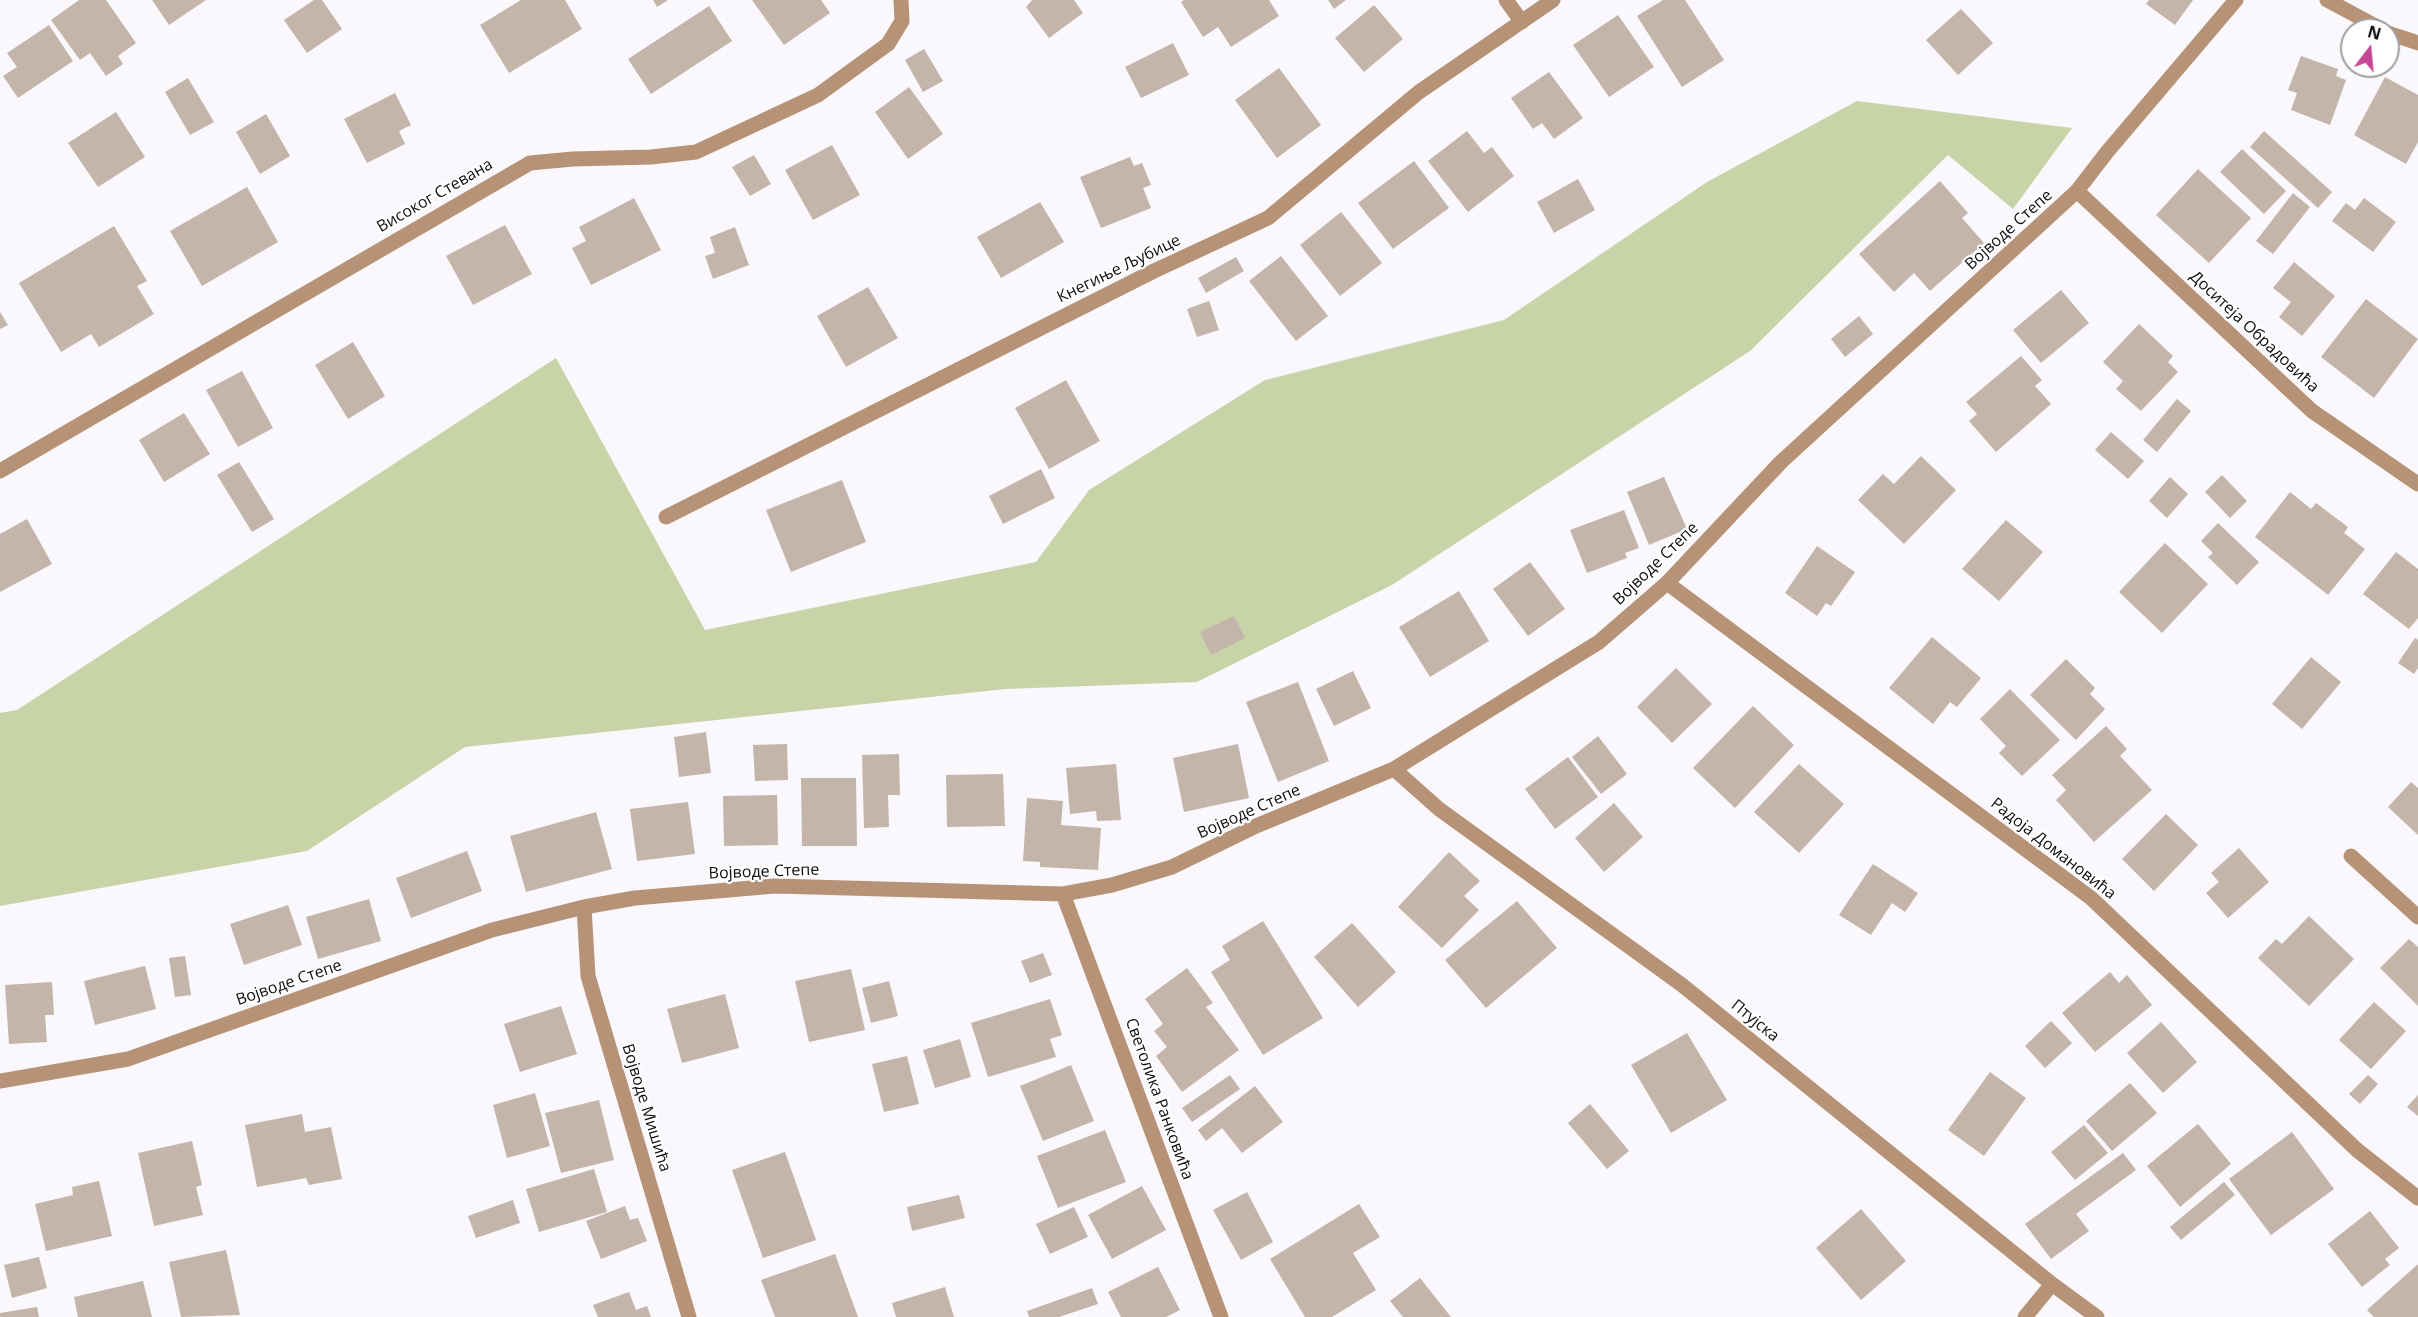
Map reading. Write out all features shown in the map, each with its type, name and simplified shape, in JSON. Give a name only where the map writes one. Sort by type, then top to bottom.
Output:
[{"type":"street","name":"Високог Стевана","points":[[0,471],[530,163],[573,159],[651,157],[696,152],[818,95],[888,44],[902,21],[901,0]]},
{"type":"street","points":[[1506,0],[1522,22]]},
{"type":"street","name":"Кнегиње Љубице","points":[[666,517],[1154,271],[1268,218],[1419,92],[1553,0]]},
{"type":"street","name":"Војводе Степе","points":[[0,1081],[128,1059],[492,930],[584,907],[635,898],[775,886],[1064,894],[1112,885],[1172,867],[1256,826],[1394,769],[1599,642],[1666,583],[1780,462],[2078,191],[2107,152],[2236,0]]},
{"type":"street","points":[[2327,0],[2361,18]]},
{"type":"street","points":[[2400,37],[2418,43]]},
{"type":"street","name":"Доситеја Обрадовића","points":[[2078,191],[2312,411],[2418,484]]},
{"type":"street","name":"Радоја Домановића","points":[[1666,583],[2091,898],[2357,1150],[2418,1198]]},
{"type":"street","name":"Птујска","points":[[1394,769],[1439,808],[1682,985],[2052,1284],[2097,1317]]},
{"type":"street","points":[[2351,856],[2418,917]]},
{"type":"street","name":"Светолика Ранковића","points":[[1064,894],[1221,1317]]},
{"type":"street","name":"Војводе Мишића","points":[[584,907],[588,976],[689,1317]]},
{"type":"street","points":[[2025,1317],[2052,1284]]},
{"type":"green space","points":[[1857,101],[2072,128],[2013,209],[1948,155],[1750,351],[1392,585],[1197,682],[1005,689],[465,747],[307,851],[0,906],[0,713],[17,710],[556,358],[705,630],[1036,562],[1089,490],[1265,380],[1504,320],[1707,182]]},
{"type":"building","points":[[79,0],[106,0],[136,43],[118,56],[123,64],[106,76],[90,53],[80,60],[51,20]]},
{"type":"building","points":[[152,0],[206,0],[169,25]]},
{"type":"building","points":[[314,0],[322,0],[342,29],[307,53],[284,20]]},
{"type":"building","points":[[521,0],[565,0],[582,29],[509,73],[480,25]]},
{"type":"building","points":[[653,0],[668,0],[657,7]]},
{"type":"building","points":[[752,0],[821,0],[830,13],[784,45]]},
{"type":"building","points":[[1032,0],[1074,0],[1083,13],[1049,38],[1026,7]]},
{"type":"building","points":[[1184,0],[1269,0],[1279,16],[1231,47],[1218,27],[1203,37],[1181,2]]},
{"type":"building","points":[[1328,0],[1346,0],[1334,9]]},
{"type":"building","points":[[1663,0],[1685,0],[1724,60],[1682,87],[1637,16]]},
{"type":"building","points":[[2149,0],[2193,0],[2175,25],[2146,4]]},
{"type":"building","points":[[1374,5],[1403,39],[1364,72],[1335,38]]},
{"type":"building","points":[[709,6],[732,41],[651,94],[628,59]]},
{"type":"building","points":[[1961,9],[1993,43],[1958,75],[1926,40]]},
{"type":"building","points":[[1618,15],[1654,67],[1609,97],[1573,45]]},
{"type":"building","points":[[49,25],[73,61],[18,98],[3,76],[17,67],[7,53]]},
{"type":"building","points":[[1173,43],[1189,75],[1141,98],[1125,67]]},
{"type":"building","points":[[924,49],[943,81],[923,92],[905,60]]},
{"type":"building","points":[[2301,56],[2338,69],[2336,76],[2346,80],[2330,125],[2291,110],[2297,93],[2288,90]]},
{"type":"building","points":[[1279,68],[1321,125],[1277,158],[1235,100]]},
{"type":"building","points":[[1549,72],[1583,118],[1554,139],[1542,123],[1533,129],[1511,98]]},
{"type":"building","points":[[188,78],[214,122],[190,135],[165,92]]},
{"type":"building","points":[[2384,78],[2418,95],[2418,142],[2406,164],[2354,135]]},
{"type":"building","points":[[909,87],[943,134],[908,159],[875,112]]},
{"type":"building","points":[[395,93],[411,125],[399,131],[405,144],[367,163],[344,119]]},
{"type":"building","points":[[116,112],[145,157],[98,187],[68,143]]},
{"type":"building","points":[[266,114],[290,156],[260,174],[236,132]]},
{"type":"building","points":[[1467,131],[1484,153],[1492,147],[1514,176],[1468,212],[1428,161]]},
{"type":"building","points":[[2264,131],[2332,192],[2318,208],[2250,147]]},
{"type":"building","points":[[832,145],[860,195],[813,220],[785,170]]},
{"type":"building","points":[[2242,149],[2286,191],[2264,214],[2220,172]]},
{"type":"building","points":[[754,155],[771,184],[750,196],[732,167]]},
{"type":"building","points":[[1130,157],[1134,166],[1142,163],[1151,185],[1143,188],[1151,208],[1101,228],[1080,177]]},
{"type":"building","points":[[1414,161],[1449,208],[1393,249],[1358,203]]},
{"type":"building","points":[[2198,169],[2251,218],[2209,263],[2156,215]]},
{"type":"building","points":[[1578,179],[1595,210],[1554,233],[1537,202]]},
{"type":"building","points":[[1940,181],[1968,213],[1962,218],[1984,243],[1930,291],[1914,273],[1894,292],[1859,254]]},
{"type":"building","points":[[247,187],[278,242],[202,286],[170,231]]},
{"type":"building","points":[[2293,193],[2310,207],[2273,254],[2256,241]]},
{"type":"building","points":[[634,198],[661,250],[591,285],[572,248],[586,241],[579,227]]},
{"type":"building","points":[[2364,198],[2396,222],[2373,252],[2332,221],[2346,203],[2355,210]]},
{"type":"building","points":[[1040,202],[1064,242],[1001,278],[977,237]]},
{"type":"building","points":[[1341,212],[1382,263],[1340,296],[1300,245]]},
{"type":"building","points":[[505,225],[532,274],[473,305],[446,256]]},
{"type":"building","points":[[114,226],[147,281],[137,286],[154,314],[99,347],[91,334],[61,352],[19,283]]},
{"type":"building","points":[[735,227],[749,265],[713,279],[705,256],[715,253],[710,237]]},
{"type":"building","points":[[1281,256],[1328,316],[1296,341],[1249,281]]},
{"type":"building","points":[[1236,257],[1244,271],[1206,293],[1198,278]]},
{"type":"building","points":[[2294,262],[2335,296],[2302,336],[2279,317],[2291,302],[2273,288]]},
{"type":"building","points":[[868,287],[898,338],[846,367],[817,316]]},
{"type":"building","points":[[2061,290],[2089,323],[2041,363],[2013,330]]},
{"type":"building","points":[[2366,299],[2418,339],[2374,398],[2321,357]]},
{"type":"building","points":[[1209,301],[1219,330],[1197,337],[1187,309]]},
{"type":"building","points":[[0,312],[8,325],[0,329]]},
{"type":"building","points":[[1859,316],[1873,334],[1845,357],[1831,339]]},
{"type":"building","points":[[2139,324],[2173,356],[2168,362],[2178,372],[2141,411],[2116,389],[2123,381],[2103,362]]},
{"type":"building","points":[[353,342],[385,396],[348,419],[315,365]]},
{"type":"building","points":[[2021,356],[2042,380],[2035,386],[2051,404],[1996,452],[1969,421],[1977,414],[1966,402]]},
{"type":"building","points":[[242,371],[273,428],[238,447],[206,390]]},
{"type":"building","points":[[1066,380],[1100,441],[1049,469],[1015,408]]},
{"type":"building","points":[[2177,399],[2191,411],[2157,452],[2143,440]]},
{"type":"building","points":[[184,413],[210,454],[164,482],[139,440]]},
{"type":"building","points":[[2111,432],[2144,461],[2128,479],[2095,450]]},
{"type":"building","points":[[1921,456],[1956,490],[1904,544],[1858,500],[1883,474],[1894,484]]},
{"type":"building","points":[[239,462],[274,519],[252,532],[217,475]]},
{"type":"building","points":[[1041,469],[1055,498],[1003,524],[989,496]]},
{"type":"building","points":[[2222,475],[2247,501],[2230,518],[2205,492]]},
{"type":"building","points":[[1664,477],[1687,529],[1649,545],[1627,492]]},
{"type":"building","points":[[2170,477],[2188,494],[2167,518],[2149,501]]},
{"type":"building","points":[[842,480],[866,542],[791,572],[766,510]]},
{"type":"building","points":[[2290,492],[2311,509],[2316,503],[2348,527],[2344,533],[2365,549],[2328,595],[2255,537]]},
{"type":"building","points":[[1624,510],[1639,548],[1625,553],[1627,558],[1587,573],[1570,530]]},
{"type":"building","points":[[27,519],[52,564],[0,592],[0,534]]},
{"type":"building","points":[[2006,520],[2043,552],[1999,601],[1962,569]]},
{"type":"building","points":[[2218,523],[2259,562],[2237,585],[2208,557],[2213,553],[2201,541]]},
{"type":"building","points":[[2165,543],[2208,584],[2162,633],[2119,592]]},
{"type":"building","points":[[1817,546],[1855,572],[1831,606],[1826,603],[1817,616],[1785,593]]},
{"type":"building","points":[[2396,552],[2418,569],[2418,618],[2409,629],[2363,594]]},
{"type":"building","points":[[1530,562],[1565,609],[1528,636],[1493,589]]},
{"type":"building","points":[[1459,591],[1489,641],[1430,677],[1399,627]]},
{"type":"building","points":[[1234,616],[1245,638],[1211,655],[1200,632]]},
{"type":"building","points":[[1932,637],[1981,678],[1957,707],[1950,702],[1933,724],[1889,688]]},
{"type":"building","points":[[2415,638],[2418,640],[2418,668],[2414,674],[2398,663]]},
{"type":"building","points":[[2311,657],[2341,682],[2302,729],[2272,704]]},
{"type":"building","points":[[2066,659],[2095,688],[2090,694],[2105,709],[2076,740],[2030,695]]},
{"type":"building","points":[[1676,668],[1712,704],[1672,743],[1637,707]]},
{"type":"building","points":[[1353,671],[1371,708],[1334,726],[1316,689]]},
{"type":"building","points":[[1298,682],[1329,761],[1278,782],[1246,702]]},
{"type":"building","points":[[2010,689],[2060,740],[2022,776],[1999,753],[2006,746],[1980,719]]},
{"type":"building","points":[[1753,706],[1794,745],[1735,808],[1693,768]]},
{"type":"building","points":[[2106,726],[2127,749],[2120,756],[2152,790],[2094,842],[2056,800],[2066,790],[2052,775]]},
{"type":"building","points":[[706,732],[711,773],[679,777],[674,737]]},
{"type":"building","points":[[1598,736],[1627,774],[1601,794],[1572,757]]},
{"type":"building","points":[[787,744],[788,780],[755,781],[753,745]]},
{"type":"building","points":[[1238,744],[1249,798],[1184,812],[1173,758]]},
{"type":"building","points":[[899,754],[900,795],[888,795],[889,827],[864,828],[862,755]]},
{"type":"building","points":[[1568,757],[1598,797],[1555,829],[1525,789]]},
{"type":"building","points":[[1116,764],[1121,820],[1097,821],[1096,811],[1070,814],[1066,768]]},
{"type":"building","points":[[1799,764],[1844,804],[1799,853],[1754,812]]},
{"type":"building","points":[[1003,774],[1005,826],[947,827],[946,775]]},
{"type":"building","points":[[801,778],[856,778],[857,846],[802,846]]},
{"type":"building","points":[[2411,782],[2418,788],[2418,835],[2388,807]]},
{"type":"building","points":[[777,795],[778,845],[724,846],[723,796]]},
{"type":"building","points":[[1027,798],[1063,801],[1061,825],[1101,828],[1098,870],[1040,867],[1040,862],[1023,861]]},
{"type":"building","points":[[688,802],[695,854],[637,861],[630,809]]},
{"type":"building","points":[[1614,803],[1643,837],[1604,872],[1575,838]]},
{"type":"building","points":[[596,812],[612,869],[526,892],[510,836]]},
{"type":"building","points":[[2166,814],[2198,845],[2154,891],[2122,859]]},
{"type":"building","points":[[2239,848],[2269,882],[2228,918],[2206,893],[2219,882],[2211,873]]},
{"type":"building","points":[[467,851],[482,891],[411,918],[396,878]]},
{"type":"building","points":[[1449,852],[1480,881],[1464,896],[1479,910],[1442,948],[1398,907]]},
{"type":"building","points":[[1873,864],[1918,893],[1905,912],[1892,903],[1871,935],[1839,915]]},
{"type":"building","points":[[369,899],[381,941],[318,959],[306,917]]},
{"type":"building","points":[[1517,901],[1557,948],[1486,1008],[1445,960]]},
{"type":"building","points":[[288,905],[302,945],[244,965],[230,924]]},
{"type":"building","points":[[2309,916],[2354,959],[2309,1006],[2258,958],[2276,939],[2282,944]]},
{"type":"building","points":[[1263,921],[1323,1018],[1263,1055],[1211,972],[1230,960],[1222,946]]},
{"type":"building","points":[[1352,923],[1396,972],[1358,1007],[1314,957]]},
{"type":"building","points":[[2409,939],[2418,947],[2418,1006],[2380,968]]},
{"type":"building","points":[[1043,953],[1052,975],[1030,983],[1021,961]]},
{"type":"building","points":[[185,956],[191,995],[175,997],[169,958]]},
{"type":"building","points":[[145,966],[156,1009],[95,1025],[84,981]]},
{"type":"building","points":[[1187,968],[1213,1003],[1206,1007],[1239,1050],[1182,1092],[1156,1056],[1167,1047],[1154,1031],[1163,1024],[1145,999]]},
{"type":"building","points":[[851,969],[865,1030],[809,1042],[795,981]]},
{"type":"building","points":[[2110,972],[2119,983],[2127,975],[2152,1005],[2095,1052],[2062,1013]]},
{"type":"building","points":[[889,981],[898,1016],[871,1023],[862,988]]},
{"type":"building","points":[[52,982],[54,1015],[45,1015],[47,1042],[9,1044],[5,985]]},
{"type":"building","points":[[725,994],[739,1048],[682,1063],[667,1009]]},
{"type":"building","points":[[1050,999],[1062,1035],[1050,1039],[1056,1057],[988,1077],[971,1023]]},
{"type":"building","points":[[2374,1002],[2406,1031],[2371,1069],[2339,1040]]},
{"type":"building","points":[[561,1006],[577,1054],[520,1072],[504,1024]]},
{"type":"building","points":[[2051,1021],[2072,1043],[2045,1068],[2025,1046]]},
{"type":"building","points":[[2161,1022],[2197,1062],[2163,1093],[2127,1053]]},
{"type":"building","points":[[1687,1033],[1727,1100],[1671,1133],[1631,1065]]},
{"type":"building","points":[[960,1039],[971,1077],[935,1088],[923,1050]]},
{"type":"building","points":[[907,1056],[919,1104],[884,1112],[872,1064]]},
{"type":"building","points":[[1071,1065],[1094,1121],[1043,1141],[1020,1086]]},
{"type":"building","points":[[1990,1072],[2026,1098],[1984,1156],[1948,1130]]},
{"type":"building","points":[[1230,1075],[1240,1089],[1192,1122],[1182,1108]]},
{"type":"building","points":[[2368,1075],[2378,1084],[2360,1104],[2349,1094]]},
{"type":"building","points":[[2130,1083],[2157,1113],[2112,1151],[2086,1121]]},
{"type":"building","points":[[1255,1086],[1283,1122],[1242,1153],[1222,1128],[1206,1141],[1198,1130]]},
{"type":"building","points":[[535,1093],[550,1146],[507,1158],[493,1105]]},
{"type":"building","points":[[2418,1095],[2418,1116],[2407,1107]]},
{"type":"building","points":[[599,1100],[614,1160],[561,1173],[545,1113]]},
{"type":"building","points":[[1590,1104],[1629,1151],[1607,1169],[1568,1123]]},
{"type":"building","points":[[302,1114],[305,1132],[331,1127],[342,1179],[309,1185],[306,1178],[257,1187],[245,1125]]},
{"type":"building","points":[[2198,1124],[2231,1164],[2180,1207],[2147,1166]]},
{"type":"building","points":[[2084,1125],[2108,1153],[2075,1180],[2051,1152]]},
{"type":"building","points":[[1105,1130],[1126,1182],[1058,1208],[1037,1156]]},
{"type":"building","points":[[2292,1132],[2334,1189],[2271,1235],[2229,1179]]},
{"type":"building","points":[[192,1141],[202,1185],[196,1187],[203,1215],[154,1226],[138,1153]]},
{"type":"building","points":[[785,1152],[816,1240],[763,1258],[732,1170]]},
{"type":"building","points":[[2123,1153],[2136,1170],[2076,1214],[2089,1231],[2051,1259],[2025,1224]]},
{"type":"building","points":[[594,1169],[607,1212],[539,1232],[526,1189]]},
{"type":"building","points":[[99,1181],[112,1236],[46,1251],[35,1204],[73,1195],[72,1187]]},
{"type":"building","points":[[2224,1182],[2235,1195],[2181,1240],[2170,1227]]},
{"type":"building","points":[[1142,1186],[1166,1230],[1112,1259],[1088,1215]]},
{"type":"building","points":[[1247,1192],[1273,1242],[1241,1260],[1213,1210]]},
{"type":"building","points":[[959,1195],[965,1218],[912,1231],[907,1207]]},
{"type":"building","points":[[513,1200],[520,1223],[476,1238],[468,1216]]},
{"type":"building","points":[[1359,1204],[1380,1237],[1353,1253],[1376,1290],[1332,1317],[1305,1317],[1270,1259]]},
{"type":"building","points":[[625,1206],[630,1220],[638,1218],[647,1241],[601,1259],[586,1221]]},
{"type":"building","points":[[1074,1207],[1088,1237],[1050,1254],[1036,1224]]},
{"type":"building","points":[[1861,1209],[1906,1261],[1861,1300],[1816,1248]]},
{"type":"building","points":[[2370,1211],[2399,1248],[2385,1259],[2390,1265],[2362,1287],[2328,1244]]},
{"type":"building","points":[[226,1250],[240,1315],[181,1317],[169,1262]]},
{"type":"building","points":[[835,1254],[858,1317],[775,1317],[761,1280]]},
{"type":"building","points":[[39,1257],[47,1288],[12,1298],[4,1265]]},
{"type":"building","points":[[2418,1264],[2418,1317],[2374,1317],[2367,1310]]},
{"type":"building","points":[[1158,1267],[1180,1310],[1166,1317],[1121,1317],[1108,1292]]},
{"type":"building","points":[[1420,1278],[1451,1317],[1403,1317],[1390,1301]]},
{"type":"building","points":[[143,1281],[152,1317],[78,1317],[74,1297]]},
{"type":"building","points":[[945,1287],[954,1317],[896,1317],[892,1303]]},
{"type":"building","points":[[1092,1288],[1098,1304],[1059,1317],[1029,1317],[1027,1311]]},
{"type":"building","points":[[629,1292],[636,1310],[647,1306],[651,1317],[598,1317],[593,1305]]},
{"type":"building","points":[[37,1307],[39,1317],[0,1317],[0,1313]]}]
